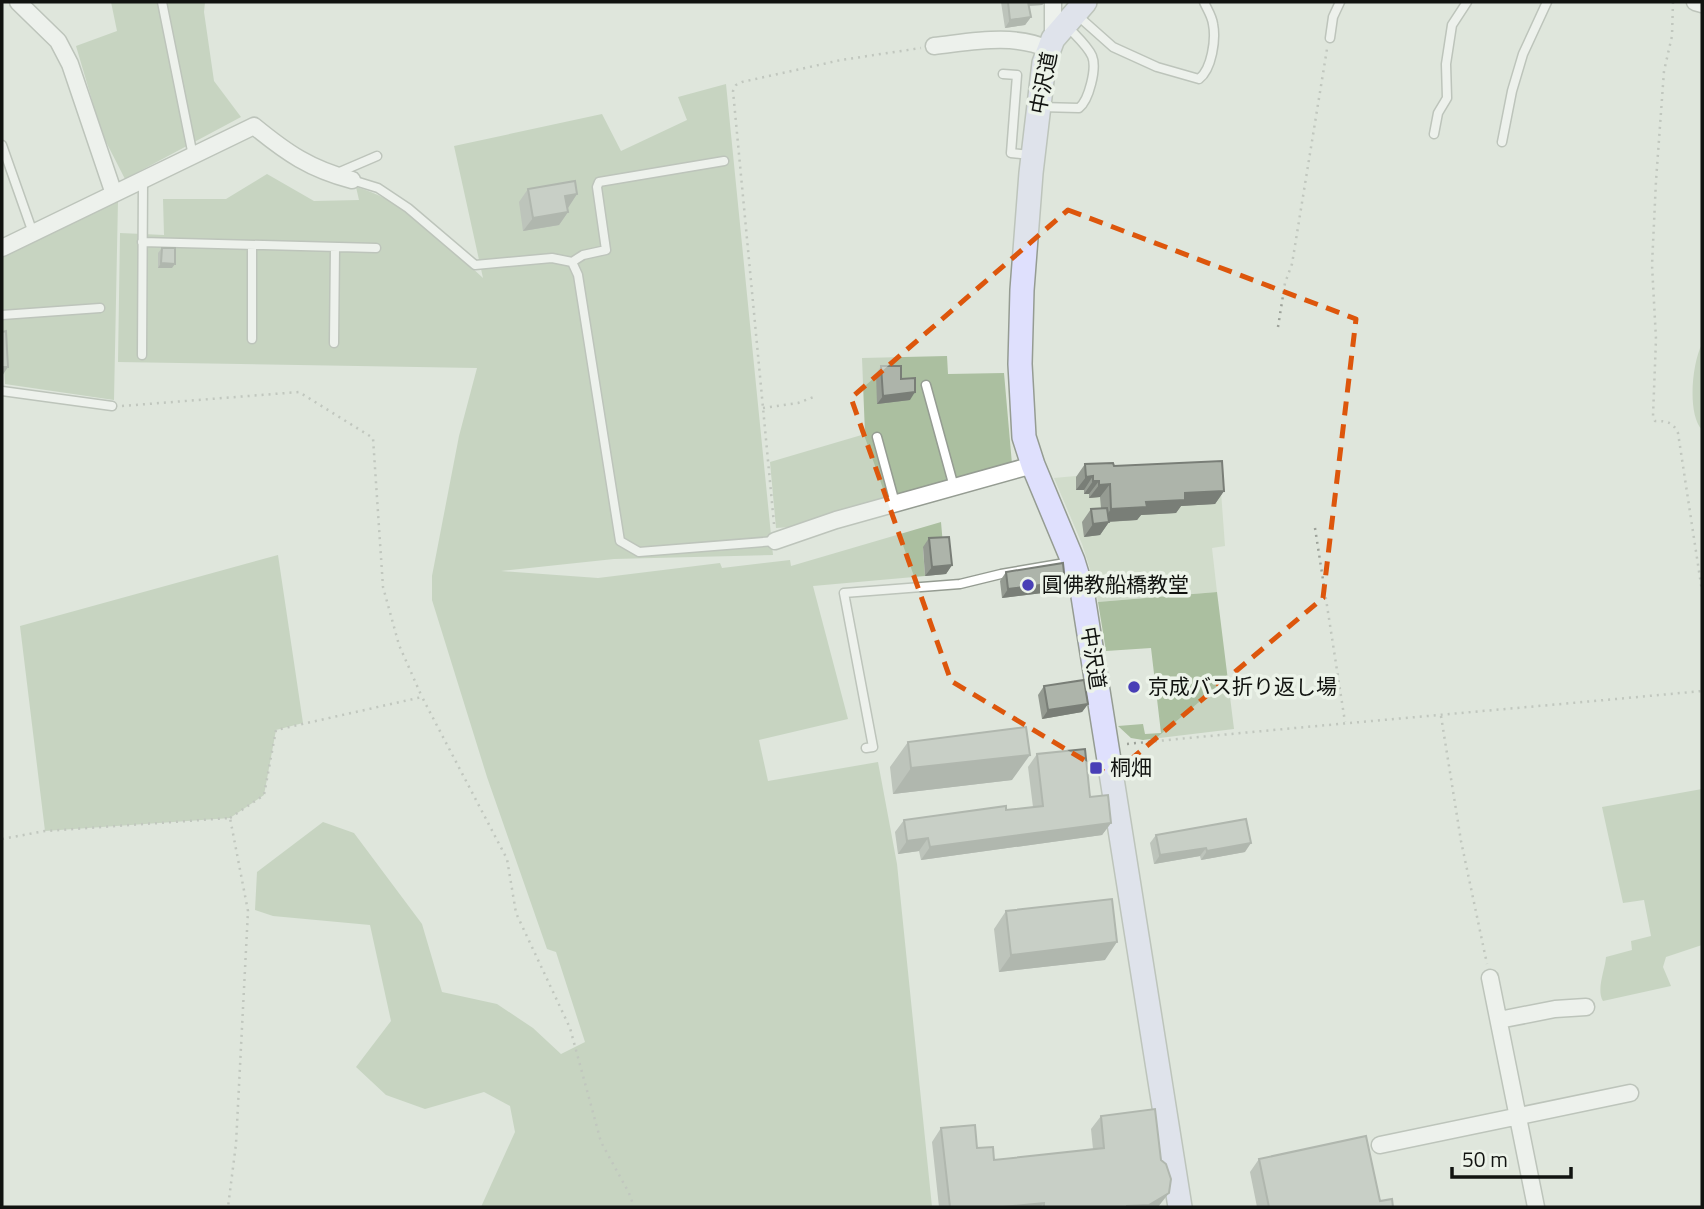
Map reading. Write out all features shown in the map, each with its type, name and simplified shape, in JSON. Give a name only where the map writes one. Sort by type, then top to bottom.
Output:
[{"type":"street","points":[[18,2],[58,41],[70,64],[114,194]]},
{"type":"street","points":[[934,46],[988,40],[1032,42],[1065,26],[1053,2]]},
{"type":"street","points":[[1695,2],[1702,4]]},
{"type":"street","name":"中沢道","points":[[1065,26],[1037,107],[1022,290],[1020,364],[1024,437],[1082,590],[1180,1207]]},
{"type":"street","points":[[2,248],[254,125],[293,157],[332,175],[352,180]]},
{"type":"street","points":[[775,541],[836,520],[1033,465]]},
{"type":"street","points":[[1490,978],[1536,1207]]},
{"type":"street","points":[[1499,1020],[1555,1009],[1586,1007]]},
{"type":"street","points":[[1380,1146],[1630,1093]]},
{"type":"lane","points":[[162,2],[192,156]]},
{"type":"lane","points":[[1065,26],[1157,67],[1199,79],[1208,66],[1214,36],[1213,22],[1204,2]]},
{"type":"lane","points":[[1330,38],[1340,2]]},
{"type":"lane","points":[[1434,134],[1438,113],[1447,98],[1446,64],[1452,25],[1467,2]]},
{"type":"lane","points":[[1502,142],[1512,91],[1523,54],[1547,2]]},
{"type":"lane","points":[[1037,107],[1079,108],[1089,94],[1093,61],[1091,54],[1065,26]]},
{"type":"lane","points":[[1003,74],[1017,75],[1011,153],[1033,155]]},
{"type":"lane","points":[[2,145],[33,233]]},
{"type":"lane","points":[[332,175],[377,156]]},
{"type":"lane","points":[[352,180],[378,188],[408,208],[475,265],[552,258],[572,262],[583,255],[606,250],[597,187],[599,182],[724,161]]},
{"type":"lane","points":[[142,355],[143,180]]},
{"type":"lane","points":[[142,242],[376,248]]},
{"type":"lane","points":[[251,339],[252,245]]},
{"type":"lane","points":[[334,343],[335,247]]},
{"type":"lane","points":[[572,262],[578,275],[620,541],[639,552],[775,541]]},
{"type":"lane","points":[[2,315],[100,308]]},
{"type":"lane","points":[[926,385],[954,487]]},
{"type":"lane","points":[[2,391],[112,407]]},
{"type":"lane","points":[[877,437],[895,503]]},
{"type":"lane","points":[[866,748],[873,747],[844,593],[960,584],[1001,573],[1073,561]]},
{"type":"path","points":[[1673,2],[1672,36],[1664,71],[1655,195],[1652,265],[1656,339],[1653,416],[1655,421],[1668,421],[1674,425],[1678,433],[1702,591]]},
{"type":"path","points":[[1278,327],[1285,283],[1292,264],[1330,38]]},
{"type":"path","points":[[775,541],[733,91],[741,82],[841,60],[934,46]]},
{"type":"path","points":[[112,407],[299,392],[373,438],[383,587],[399,645],[422,697],[507,859],[516,913],[570,1028],[601,1142],[634,1207]]},
{"type":"path","points":[[763,408],[797,403],[816,396]]},
{"type":"path","points":[[1315,528],[1345,722]]},
{"type":"path","points":[[1107,747],[1345,722],[1441,716],[1702,691]]},
{"type":"path","points":[[2,839],[45,831],[230,818],[264,794],[275,730],[422,697]]},
{"type":"path","points":[[1441,716],[1461,841],[1490,978]]},
{"type":"path","points":[[229,1207],[236,1144],[248,911],[230,818]]},
{"type":"highlighted area","points":[[1068,210],[1356,319],[1323,598],[1111,776],[951,681],[851,398]]},
{"type":"shaded area","points":[[1217,463],[1225,546],[1212,548],[1217,592],[1098,602],[1082,544],[1054,478]]},
{"type":"green space","points":[[111,2],[205,2],[204,12],[214,81],[241,117],[125,179],[102,134],[76,46],[117,31]]},
{"type":"green space","points":[[726,84],[773,555],[614,559],[501,571],[598,578],[720,563],[722,568],[790,560],[791,566],[941,522],[943,545],[923,548],[925,576],[813,586],[848,719],[759,740],[768,781],[878,762],[897,864],[932,1207],[481,1207],[515,1132],[510,1106],[484,1092],[425,1109],[386,1095],[356,1067],[391,1021],[370,925],[273,916],[255,910],[257,872],[323,822],[354,833],[422,924],[442,992],[497,1004],[533,1028],[561,1054],[585,1042],[556,952],[547,949],[487,777],[432,600],[432,576],[459,436],[477,368],[118,362],[120,233],[164,235],[163,199],[226,199],[267,174],[314,201],[359,200],[356,187],[374,193],[392,202],[424,225],[483,278],[454,146],[602,114],[621,151],[687,120],[678,97]]},
{"type":"green space","points":[[118,200],[114,400],[5,384],[2,256]]},
{"type":"green space","points":[[1702,344],[1702,430],[1694,412],[1693,388]]},
{"type":"green space","points":[[947,356],[948,374],[1004,373],[1012,464],[792,527],[776,528],[770,462],[865,434],[862,358]]},
{"type":"green space","points":[[278,555],[303,723],[276,730],[264,795],[230,818],[45,831],[20,626]]},
{"type":"green space","points":[[1217,592],[1234,729],[1143,740],[1131,738],[1118,726],[1143,724],[1145,734],[1161,733],[1151,648],[1106,651],[1098,602]]},
{"type":"green space","points":[[1702,789],[1702,945],[1666,957],[1663,967],[1671,986],[1603,1001],[1601,986],[1606,957],[1632,950],[1631,941],[1651,936],[1644,900],[1623,903],[1602,807]]},
{"type":"building","points":[[1008,2],[1028,2],[1031,17],[1010,20]]},
{"type":"building","points":[[575,181],[577,194],[565,196],[568,212],[533,218],[528,189]]},
{"type":"building","points":[[162,248],[175,248],[175,264],[161,263]]},
{"type":"building","points":[[6,331],[8,367],[2,367],[2,332]]},
{"type":"building","points":[[881,366],[901,366],[901,379],[915,378],[915,392],[883,396]]},
{"type":"building","points":[[1222,461],[1224,491],[1185,493],[1185,500],[1146,502],[1147,507],[1111,509],[1110,484],[1099,485],[1099,481],[1093,481],[1093,476],[1086,477],[1085,464],[1113,463],[1114,466]]},
{"type":"building","points":[[1107,508],[1109,522],[1093,524],[1091,509]]},
{"type":"building","points":[[949,537],[952,565],[932,567],[929,538]]},
{"type":"building","points":[[1063,563],[1065,582],[1008,589],[1006,572]]},
{"type":"building","points":[[1084,680],[1088,704],[1048,710],[1044,686]]},
{"type":"building","points":[[1026,727],[1030,755],[911,768],[908,742]]},
{"type":"building","points":[[1085,749],[1090,797],[1108,795],[1111,823],[930,847],[928,838],[907,841],[904,820],[1006,806],[1006,810],[1043,806],[1037,754]]},
{"type":"building","points":[[1246,819],[1251,843],[1207,851],[1206,848],[1160,855],[1156,835]]},
{"type":"building","points":[[1112,899],[1117,942],[1011,955],[1006,911]]},
{"type":"building","points":[[1155,1109],[1161,1160],[1166,1164],[1171,1179],[1169,1193],[1149,1205],[1044,1207],[1044,1203],[1003,1207],[950,1207],[941,1128],[975,1125],[977,1148],[993,1147],[994,1160],[1104,1148],[1101,1116]]},
{"type":"building","points":[[1366,1136],[1380,1201],[1392,1199],[1393,1207],[1269,1207],[1259,1159]]},
{"type":"place","name":"圓佛教船橋教堂","points":[[1028,585]]},
{"type":"place","name":"京成バス折り返し場","points":[[1134,687]]},
{"type":"place","name":"桐畑","points":[[1096,768]]}]
